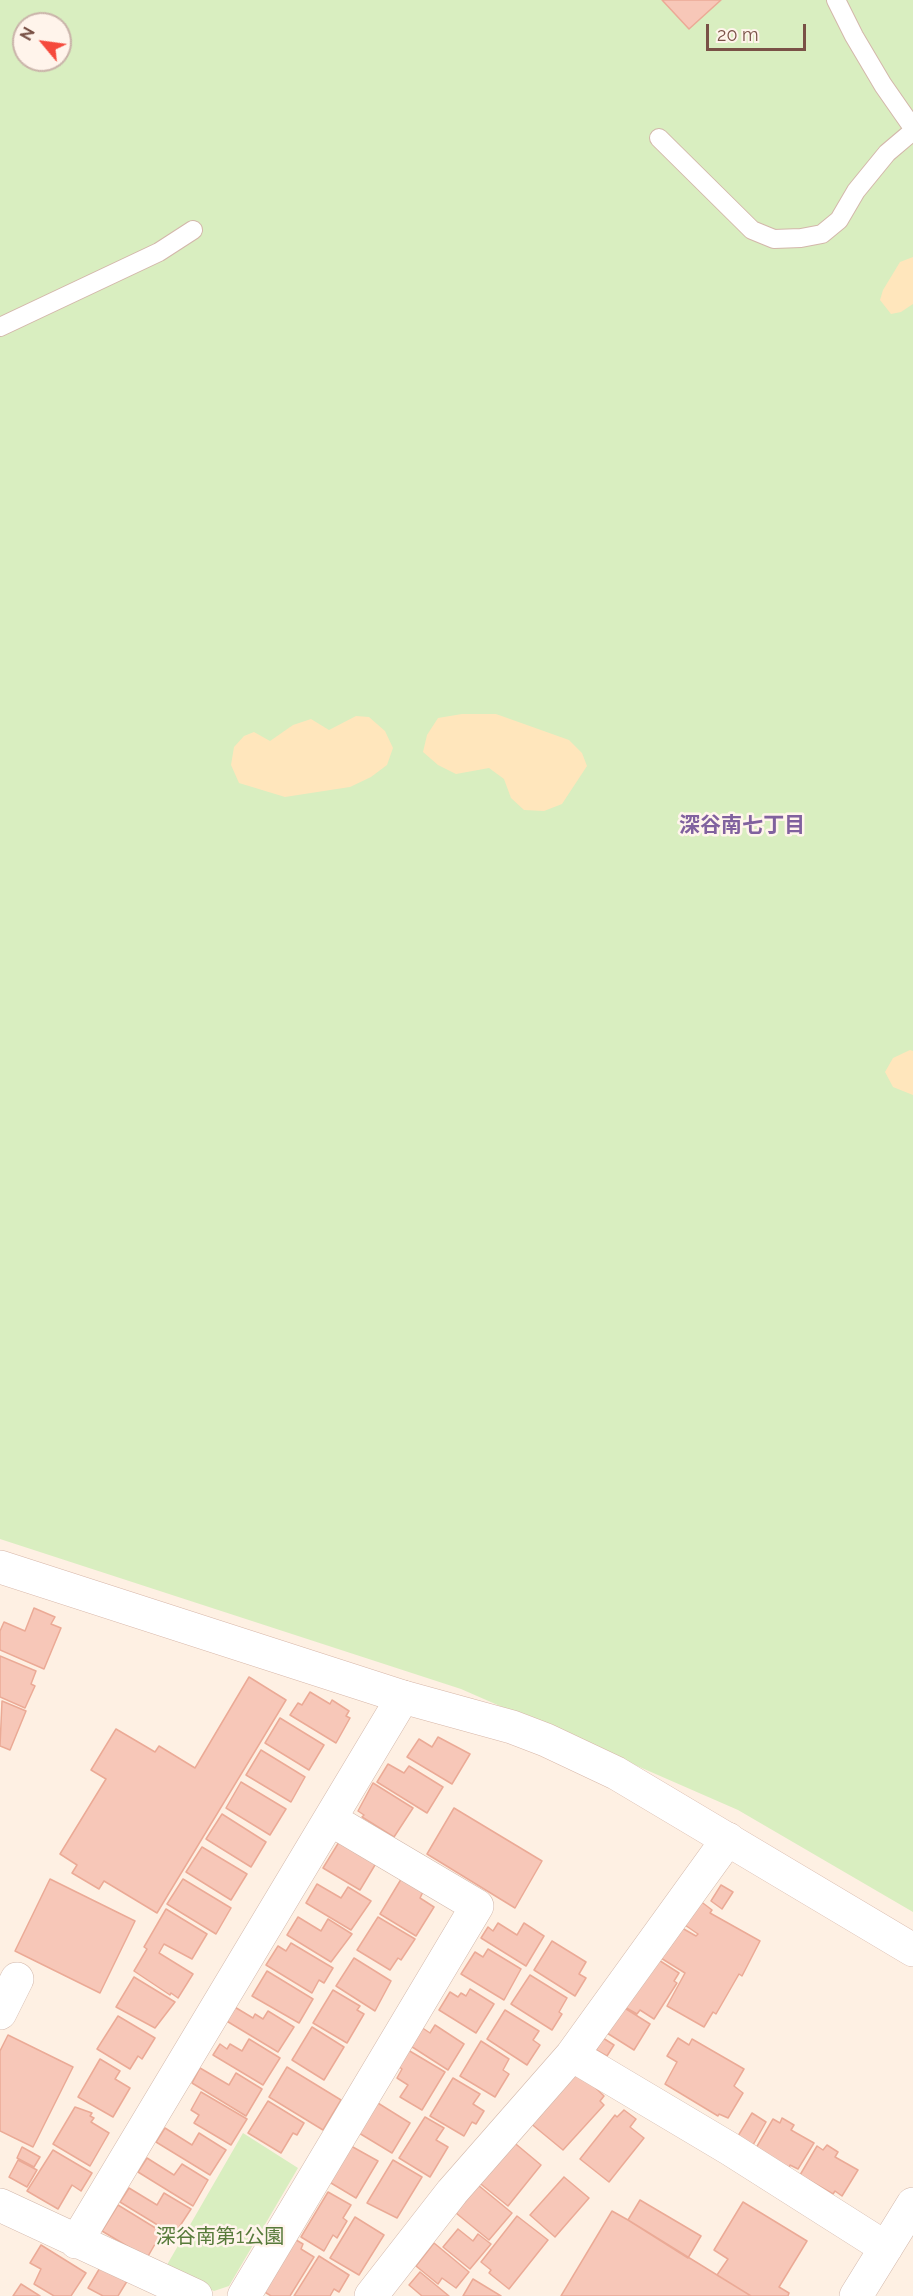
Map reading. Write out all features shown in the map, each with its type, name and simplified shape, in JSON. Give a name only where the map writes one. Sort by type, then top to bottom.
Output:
[{"type":"street","points":[[1,1570],[403,1696],[512,1727],[546,1740],[616,1773],[913,1950]]},
{"type":"street","points":[[76,2242],[403,1696]]},
{"type":"street","points":[[244,2296],[477,1906],[330,1819]]},
{"type":"street","points":[[371,2296],[452,2192],[572,2055],[728,1839]]},
{"type":"street","points":[[0,2013],[16,1979]]},
{"type":"street","points":[[572,2055],[729,2149],[886,2248]]},
{"type":"street","points":[[856,2296],[913,2204]]},
{"type":"street","points":[[0,2205],[196,2296]]},
{"type":"lane","points":[[659,138],[693,170],[714,195],[752,230],[774,239],[801,238],[822,234],[839,220],[856,190],[887,153],[913,130],[878,77],[836,0]]},
{"type":"lane","points":[[0,327],[159,252],[193,230]]},
{"type":"green space","points":[[0,0],[913,0],[913,1912],[738,1810],[461,1689],[0,1539]]},
{"type":"green space","name":"深谷南第1公園","points":[[243,2133],[298,2168],[229,2286],[214,2291],[164,2270]]},
{"type":"sand","points":[[913,257],[913,304],[901,312],[891,314],[880,300],[883,290],[900,262]]},
{"type":"sand","points":[[462,714],[496,714],[569,740],[582,753],[587,766],[562,804],[544,811],[524,810],[511,798],[504,779],[489,768],[456,774],[438,765],[423,752],[427,735],[438,718]]},
{"type":"sand","points":[[356,716],[369,717],[385,731],[393,748],[387,765],[371,777],[350,787],[285,797],[239,783],[231,765],[234,747],[244,736],[254,732],[270,741],[293,725],[311,719],[329,730]]},
{"type":"sand","points":[[910,1050],[913,1051],[913,1095],[893,1087],[885,1072],[893,1058]]},
{"type":"building","points":[[662,0],[721,0],[689,29]]},
{"type":"building","points":[[34,1608],[55,1617],[51,1624],[61,1628],[44,1669],[0,1650],[0,1631],[4,1622],[25,1631]]},
{"type":"building","points":[[0,1656],[36,1671],[31,1684],[35,1686],[25,1708],[0,1697]]},
{"type":"building","points":[[249,1677],[286,1700],[157,1913],[104,1881],[99,1889],[72,1873],[77,1865],[60,1854],[106,1779],[91,1770],[116,1729],[155,1752],[159,1746],[195,1768]]},
{"type":"building","points":[[310,1692],[330,1704],[332,1700],[349,1711],[346,1716],[350,1718],[336,1743],[290,1715],[298,1703],[302,1705]]},
{"type":"building","points":[[2,1701],[26,1711],[10,1750],[0,1746]]},
{"type":"building","points":[[280,1718],[324,1745],[309,1770],[265,1743]]},
{"type":"building","points":[[438,1737],[470,1754],[452,1784],[407,1757],[419,1739],[432,1747]]},
{"type":"building","points":[[261,1750],[305,1777],[291,1802],[246,1775]]},
{"type":"building","points":[[388,1764],[404,1773],[409,1766],[443,1787],[427,1813],[377,1782]]},
{"type":"building","points":[[241,1782],[286,1809],[270,1835],[226,1808]]},
{"type":"building","points":[[373,1783],[413,1808],[394,1837],[362,1817],[364,1815],[358,1811]]},
{"type":"building","points":[[454,1808],[542,1861],[515,1908],[427,1854]]},
{"type":"building","points":[[222,1814],[266,1842],[251,1867],[206,1839]]},
{"type":"building","points":[[339,1842],[378,1860],[360,1890],[323,1868]]},
{"type":"building","points":[[202,1847],[247,1874],[231,1900],[186,1872]]},
{"type":"building","points":[[403,1876],[424,1890],[420,1898],[434,1907],[416,1936],[380,1914]]},
{"type":"building","points":[[50,1879],[135,1921],[100,1993],[15,1951]]},
{"type":"building","points":[[183,1879],[231,1908],[216,1934],[167,1904]]},
{"type":"building","points":[[317,1884],[341,1898],[348,1887],[371,1901],[351,1930],[306,1903]]},
{"type":"building","points":[[721,1885],[733,1892],[722,1909],[711,1901]]},
{"type":"building","points":[[695,1897],[712,1910],[710,1913],[760,1941],[742,1976],[739,1974],[716,2014],[713,2012],[704,2027],[667,2006],[685,1973],[656,1955],[682,1928],[696,1936],[698,1934],[679,1921]]},
{"type":"building","points":[[166,1909],[207,1934],[192,1959],[164,1944],[159,1953],[193,1974],[178,1998],[134,1971],[147,1949],[144,1947]]},
{"type":"building","points":[[298,1917],[321,1931],[328,1919],[352,1934],[331,1962],[287,1935]]},
{"type":"building","points":[[378,1917],[415,1939],[401,1960],[398,1958],[390,1970],[357,1950]]},
{"type":"building","points":[[498,1923],[517,1935],[524,1923],[544,1936],[526,1966],[481,1938],[488,1927],[493,1931]]},
{"type":"building","points":[[552,1941],[586,1962],[579,1974],[586,1978],[575,1996],[534,1970]]},
{"type":"building","points":[[291,1943],[333,1968],[324,1983],[319,1980],[312,1993],[266,1965],[278,1946],[286,1951]]},
{"type":"building","points":[[488,1949],[521,1969],[504,2000],[461,1974],[475,1952],[483,1957]]},
{"type":"building","points":[[654,1957],[679,1973],[674,1981],[677,1983],[654,2019],[640,2010],[637,2014],[623,2006]]},
{"type":"building","points":[[354,1958],[391,1981],[375,2011],[336,1986]]},
{"type":"building","points":[[267,1971],[313,1999],[299,2023],[252,1996]]},
{"type":"building","points":[[530,1975],[567,1998],[559,2012],[562,2014],[552,2030],[511,2004]]},
{"type":"building","points":[[134,1977],[175,2002],[155,2028],[116,2007]]},
{"type":"building","points":[[470,1989],[494,2004],[476,2033],[439,2010],[450,1992],[458,1997],[461,1993],[466,1996]]},
{"type":"building","points":[[333,1990],[360,2006],[357,2010],[364,2014],[347,2043],[313,2023]]},
{"type":"building","points":[[233,2006],[253,2018],[255,2014],[263,2019],[268,2011],[294,2027],[278,2052],[225,2020]]},
{"type":"building","points":[[623,2007],[650,2024],[634,2050],[607,2033]]},
{"type":"building","points":[[505,2010],[539,2031],[533,2040],[540,2045],[527,2065],[487,2039]]},
{"type":"building","points":[[118,2016],[155,2038],[142,2059],[138,2056],[130,2069],[97,2049]]},
{"type":"building","points":[[418,2025],[430,2033],[435,2025],[464,2044],[448,2070],[406,2043]]},
{"type":"building","points":[[312,2027],[344,2047],[324,2080],[292,2060]]},
{"type":"building","points":[[8,2035],[73,2067],[33,2147],[0,2131],[0,2051]]},
{"type":"building","points":[[603,2038],[614,2045],[607,2056],[596,2050]]},
{"type":"building","points":[[678,2038],[689,2045],[692,2039],[744,2069],[734,2086],[743,2093],[728,2118],[719,2114],[718,2116],[665,2084],[677,2062],[667,2056]]},
{"type":"building","points":[[249,2039],[280,2058],[263,2085],[213,2055],[220,2044],[227,2049],[230,2044],[242,2051]]},
{"type":"building","points":[[481,2041],[509,2059],[503,2070],[509,2074],[495,2097],[460,2076]]},
{"type":"building","points":[[408,2050],[445,2072],[422,2110],[400,2097],[408,2085],[397,2078],[402,2069],[398,2066]]},
{"type":"building","points":[[100,2059],[120,2071],[115,2079],[130,2088],[113,2117],[78,2097]]},
{"type":"building","points":[[287,2067],[341,2100],[323,2130],[269,2097]]},
{"type":"building","points":[[200,2068],[229,2085],[236,2073],[262,2089],[246,2116],[192,2083]]},
{"type":"building","points":[[578,2071],[604,2096],[600,2101],[604,2105],[563,2150],[529,2122]]},
{"type":"building","points":[[453,2078],[480,2094],[473,2104],[484,2111],[476,2124],[472,2122],[464,2136],[430,2116]]},
{"type":"building","points":[[201,2092],[247,2119],[231,2145],[194,2123],[199,2115],[191,2110]]},
{"type":"building","points":[[373,2100],[410,2123],[392,2153],[354,2130]]},
{"type":"building","points":[[268,2101],[304,2123],[297,2135],[293,2133],[281,2153],[248,2133]]},
{"type":"building","points":[[75,2107],[92,2113],[90,2116],[94,2118],[91,2122],[109,2133],[90,2166],[53,2144]]},
{"type":"building","points":[[624,2110],[636,2119],[630,2127],[644,2138],[609,2182],[580,2159],[615,2115],[617,2117]]},
{"type":"building","points":[[752,2113],[766,2122],[753,2145],[738,2136]]},
{"type":"building","points":[[425,2117],[444,2128],[436,2140],[448,2147],[430,2177],[399,2158]]},
{"type":"building","points":[[782,2118],[794,2125],[791,2130],[814,2143],[798,2169],[790,2165],[789,2168],[756,2148],[773,2119],[780,2123]]},
{"type":"building","points":[[165,2128],[192,2145],[199,2133],[226,2150],[210,2175],[156,2142]]},
{"type":"building","points":[[511,2140],[541,2165],[508,2206],[477,2181]]},
{"type":"building","points":[[827,2145],[838,2152],[835,2157],[858,2170],[842,2196],[835,2191],[833,2194],[800,2175],[817,2146],[823,2150]]},
{"type":"building","points":[[351,2146],[378,2161],[356,2198],[326,2180]]},
{"type":"building","points":[[22,2147],[40,2157],[34,2167],[17,2158]]},
{"type":"building","points":[[53,2150],[92,2173],[81,2191],[72,2185],[58,2209],[27,2191]]},
{"type":"building","points":[[147,2158],[174,2175],[182,2164],[208,2180],[193,2206],[138,2172]]},
{"type":"building","points":[[18,2160],[37,2170],[27,2187],[9,2177]]},
{"type":"building","points":[[393,2160],[422,2177],[397,2218],[367,2203]]},
{"type":"building","points":[[564,2177],[589,2198],[555,2237],[530,2215]]},
{"type":"building","points":[[478,2185],[512,2213],[489,2240],[456,2213]]},
{"type":"building","points":[[129,2188],[157,2205],[164,2193],[191,2209],[174,2235],[120,2202]]},
{"type":"building","points":[[328,2192],[351,2205],[343,2218],[347,2221],[337,2238],[333,2235],[324,2251],[301,2237]]},
{"type":"building","points":[[640,2200],[701,2236],[688,2258],[628,2220]]},
{"type":"building","points":[[743,2202],[807,2241],[779,2287],[789,2293],[788,2296],[751,2296],[717,2275],[728,2259],[714,2250]]},
{"type":"building","points":[[118,2205],[162,2232],[147,2258],[102,2231]]},
{"type":"building","points":[[612,2211],[628,2220],[751,2296],[561,2296]]},
{"type":"building","points":[[517,2216],[548,2240],[509,2289],[489,2273],[491,2270],[481,2262]]},
{"type":"building","points":[[355,2217],[384,2235],[359,2275],[330,2258]]},
{"type":"building","points":[[458,2229],[473,2241],[478,2234],[491,2244],[470,2269],[443,2247]]},
{"type":"building","points":[[291,2237],[303,2244],[301,2249],[314,2257],[290,2296],[271,2296],[260,2289]]},
{"type":"building","points":[[434,2243],[469,2272],[456,2288],[442,2278],[438,2284],[416,2266]]},
{"type":"building","points":[[41,2245],[86,2273],[71,2296],[54,2296],[34,2284],[41,2269],[30,2263]]},
{"type":"building","points":[[319,2256],[349,2275],[339,2292],[334,2289],[330,2296],[294,2296]]},
{"type":"building","points":[[101,2266],[129,2278],[118,2296],[103,2296],[88,2288]]},
{"type":"building","points":[[420,2272],[449,2296],[422,2296],[409,2285]]},
{"type":"building","points":[[473,2279],[501,2296],[463,2296]]},
{"type":"building","points":[[21,2284],[40,2296],[13,2296]]},
{"type":"district","name":"深谷南七丁目","points":[[742,826]]}]
